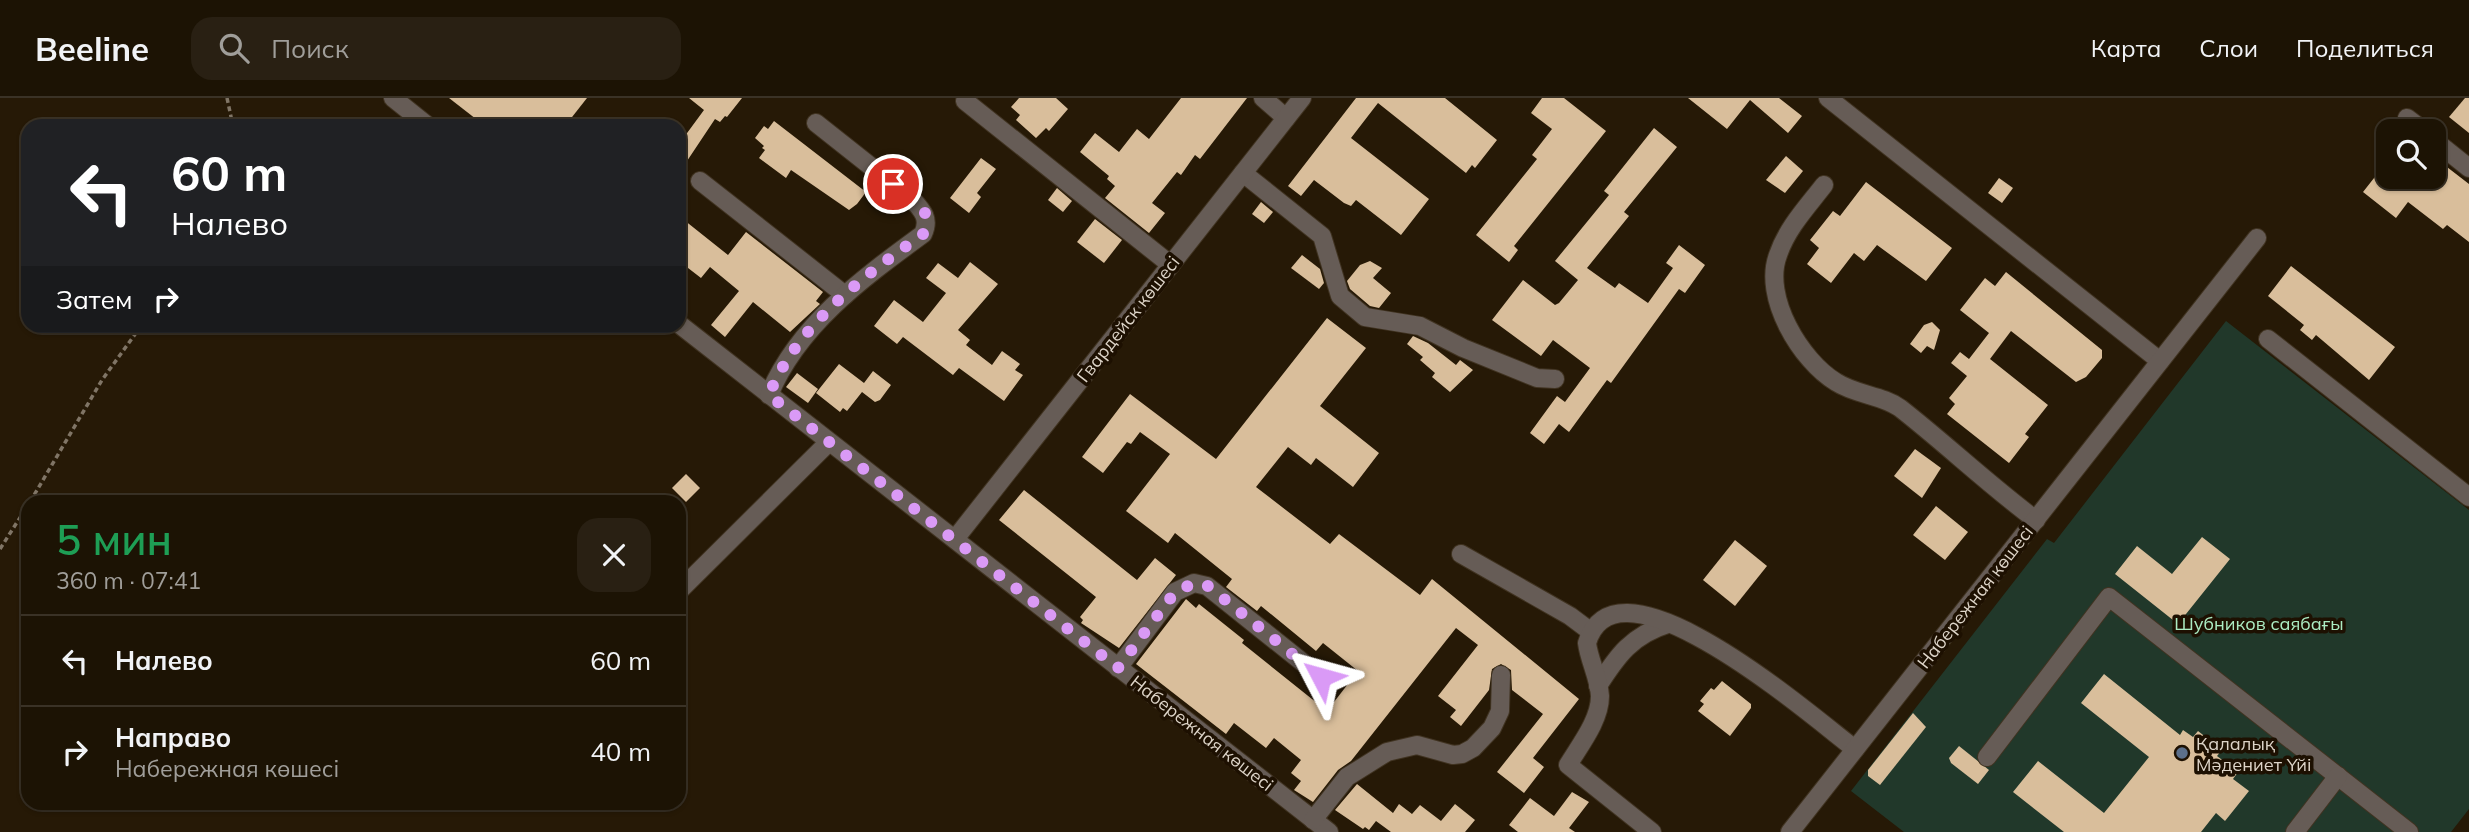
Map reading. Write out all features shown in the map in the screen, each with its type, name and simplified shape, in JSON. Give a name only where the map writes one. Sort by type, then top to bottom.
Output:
[{"type":"street","points":[[393,98],[419,119]]},
{"type":"street","points":[[1263,98],[1286,118]]},
{"type":"street","name":"Гвардейск көшесі","points":[[955,539],[1302,98]]},
{"type":"street","points":[[1828,98],[2161,361]]},
{"type":"street","points":[[965,101],[1171,265]]},
{"type":"street","points":[[769,395],[792,351],[845,295],[923,234],[926,214],[912,199],[816,123]]},
{"type":"street","points":[[2446,150],[2469,168]]},
{"type":"street","points":[[1243,173],[1322,236],[1340,296],[1365,317],[1420,326],[1463,348],[1537,378],[1555,379]]},
{"type":"street","points":[[700,181],[845,295]]},
{"type":"street","points":[[1824,185],[1786,235],[1773,274],[1784,320],[1796,341],[1823,374],[1854,392],[1898,407],[2007,499],[2036,520]]},
{"type":"street","name":"Набережная көшесі","points":[[1790,832],[2257,238]]},
{"type":"street","name":"Набережная көшесі","points":[[686,330],[1329,832]]},
{"type":"street","points":[[2268,340],[2469,497]]},
{"type":"street","points":[[686,584],[829,442]]},
{"type":"street","points":[[1461,554],[1570,616],[1590,631]]},
{"type":"street","points":[[1118,668],[1175,592],[1194,583],[1208,586],[1321,677]]},
{"type":"street","points":[[1987,757],[2109,597],[2409,832]]},
{"type":"street","points":[[1652,832],[1569,765],[1592,726],[1598,708],[1598,687],[1588,650],[1590,631],[1598,620],[1619,614],[1639,615],[1668,624],[1721,648],[1855,749]]},
{"type":"street","points":[[1598,687],[1614,660],[1632,640],[1668,624]]},
{"type":"street","points":[[1313,820],[1347,777],[1387,752],[1417,745],[1453,755],[1473,748],[1492,728],[1500,711],[1501,675]]},
{"type":"street","points":[[2295,832],[2339,776]]},
{"type":"path","points":[[227,98],[232,119]]},
{"type":"path","points":[[34,495],[102,380],[136,333]]},
{"type":"path","points":[[0,549],[21,516]]},
{"type":"green space","name":"Шубников саябағы","points":[[2226,321],[2469,510],[2469,809],[2451,832],[1904,832],[1851,791],[2047,539],[2054,543]]},
{"type":"building","points":[[449,98],[587,98],[570,119],[476,119]]},
{"type":"building","points":[[689,98],[742,98],[727,117],[720,122],[715,119],[686,162],[686,134],[704,110]]},
{"type":"building","points":[[1019,98],[1056,98],[1068,109],[1049,131],[1046,128],[1036,138],[1016,120],[1020,115],[1011,107]]},
{"type":"building","points":[[1181,98],[1247,98],[1200,159],[1195,155],[1181,175],[1177,172],[1152,203],[1165,213],[1149,233],[1105,198],[1115,186],[1107,179],[1109,176],[1080,152],[1095,133],[1119,152],[1137,129],[1149,139]]},
{"type":"building","points":[[1356,98],[1445,98],[1497,140],[1475,168],[1472,165],[1466,173],[1378,103],[1351,138],[1429,199],[1401,235],[1356,200],[1351,206],[1344,203],[1314,180],[1301,196],[1288,186]]},
{"type":"building","points":[[1542,98],[1564,98],[1606,131],[1514,246],[1518,250],[1509,262],[1476,235],[1537,159],[1532,155],[1552,129],[1531,113]]},
{"type":"building","points":[[1688,98],[1779,98],[1802,116],[1788,133],[1750,100],[1727,129]]},
{"type":"building","points":[[2465,98],[2469,98],[2469,133],[2449,117]]},
{"type":"building","points":[[774,121],[866,192],[857,204],[849,210],[791,170],[786,178],[759,158],[765,150],[755,138],[764,126],[768,129]]},
{"type":"building","points":[[1654,128],[1677,147],[1624,212],[1629,216],[1587,268],[1615,288],[1619,283],[1648,303],[1673,268],[1666,263],[1679,245],[1705,265],[1685,293],[1679,289],[1611,383],[1607,380],[1569,432],[1559,424],[1544,444],[1530,433],[1557,396],[1565,402],[1590,368],[1553,340],[1541,356],[1492,320],[1523,280],[1555,305],[1559,303],[1578,280],[1555,261],[1609,195],[1604,191]]},
{"type":"building","points":[[1786,156],[1803,171],[1785,193],[1766,180]]},
{"type":"building","points":[[981,158],[996,169],[977,193],[981,197],[969,213],[950,198]]},
{"type":"building","points":[[2446,166],[2469,184],[2469,242],[2447,225],[2443,229],[2408,202],[2396,218],[2363,192],[2376,176],[2376,189],[2446,189]]},
{"type":"building","points":[[1999,178],[2013,188],[2002,203],[1988,193]]},
{"type":"building","points":[[1866,182],[1952,248],[1926,281],[1877,245],[1864,261],[1854,253],[1831,283],[1807,264],[1819,248],[1810,240],[1833,211],[1840,216]]},
{"type":"building","points":[[1057,188],[1072,201],[1063,212],[1048,200]]},
{"type":"building","points":[[1261,202],[1273,212],[1264,223],[1252,214]]},
{"type":"building","points":[[1095,219],[1122,240],[1104,263],[1077,242]]},
{"type":"building","points":[[686,222],[728,255],[746,232],[823,292],[816,301],[820,304],[790,332],[753,302],[725,337],[711,325],[739,291],[710,267],[701,278],[686,266]]},
{"type":"building","points":[[1302,255],[1320,269],[1324,283],[1319,289],[1291,268]]},
{"type":"building","points":[[1370,261],[1382,268],[1373,278],[1391,293],[1379,308],[1370,306],[1350,289],[1347,281],[1360,265]]},
{"type":"building","points":[[970,262],[998,284],[958,330],[970,340],[966,345],[992,365],[1002,351],[1020,364],[1015,370],[1023,375],[1004,401],[959,368],[953,375],[903,337],[897,344],[874,326],[894,300],[923,322],[946,293],[926,278],[938,263],[958,278]]},
{"type":"building","points":[[2291,266],[2395,347],[2369,380],[2316,335],[2312,340],[2300,330],[2304,325],[2268,296]]},
{"type":"building","points":[[2006,272],[2102,350],[2102,358],[2086,377],[2076,382],[2011,331],[1990,359],[2048,405],[2025,434],[2029,437],[2009,463],[1947,414],[1955,404],[1949,398],[1967,376],[1951,363],[1960,352],[1969,359],[1989,333],[1960,310],[1985,278],[1995,286]]},
{"type":"building","points":[[1327,318],[1366,348],[1320,406],[1379,453],[1353,487],[1316,458],[1311,465],[1288,447],[1256,487],[1330,544],[1339,534],[1420,595],[1432,579],[1579,699],[1533,758],[1544,767],[1524,793],[1497,772],[1543,714],[1512,690],[1511,670],[1501,664],[1492,669],[1489,690],[1461,726],[1450,717],[1456,710],[1438,696],[1478,645],[1456,628],[1351,761],[1338,770],[1313,802],[1294,790],[1301,781],[1291,773],[1301,760],[1274,738],[1266,748],[1234,723],[1226,734],[1136,664],[1186,599],[1196,608],[1199,604],[1244,640],[1242,643],[1327,711],[1358,671],[1323,643],[1316,651],[1261,606],[1257,611],[1226,587],[1232,579],[1175,533],[1168,543],[1126,511],[1170,454],[1140,432],[1131,444],[1127,442],[1103,473],[1082,457],[1130,394],[1216,459]]},
{"type":"building","points":[[1932,322],[1940,330],[1934,350],[1927,346],[1921,353],[1910,344],[1924,325]]},
{"type":"building","points":[[1413,336],[1428,343],[1456,365],[1460,360],[1473,370],[1450,392],[1432,377],[1435,373],[1420,360],[1423,357],[1407,344]]},
{"type":"building","points":[[839,364],[864,383],[873,371],[891,385],[880,400],[875,402],[862,392],[847,411],[843,408],[840,412],[816,393]]},
{"type":"building","points":[[797,373],[818,389],[808,403],[786,387]]},
{"type":"building","points":[[1915,449],[1941,468],[1922,498],[1894,476]]},
{"type":"building","points":[[686,474],[700,488],[686,502],[686,495],[679,495],[672,488]]},
{"type":"building","points":[[1024,490],[1137,580],[1155,558],[1176,575],[1119,648],[1081,623],[1083,620],[1080,617],[1096,597],[999,520]]},
{"type":"building","points":[[1936,506],[1968,532],[1945,560],[1913,535]]},
{"type":"building","points":[[2202,537],[2230,559],[2178,624],[2115,574],[2137,546],[2172,574]]},
{"type":"building","points":[[1735,540],[1767,566],[1735,606],[1703,580]]},
{"type":"building","name":"Қалалық Мәдениет Үйі","points":[[2104,674],[2180,735],[2183,730],[2193,737],[2198,731],[2222,750],[2217,756],[2238,772],[2233,779],[2249,791],[2225,821],[2216,813],[2201,832],[2064,832],[2013,792],[2038,761],[2104,813],[2149,757],[2081,703]]},
{"type":"building","points":[[1722,681],[1751,704],[1751,708],[1730,736],[1698,711],[1704,704],[1700,701],[1711,688],[1714,690]]},
{"type":"building","points":[[1913,713],[1926,727],[1880,785],[1868,776],[1868,770]]},
{"type":"building","points":[[1959,746],[1989,770],[1978,784],[1951,763],[1949,758]]},
{"type":"building","points":[[1357,784],[1393,813],[1399,804],[1412,814],[1420,805],[1441,821],[1455,804],[1475,820],[1465,832],[1391,832],[1376,821],[1369,830],[1365,827],[1363,829],[1335,810]]},
{"type":"building","points":[[1572,792],[1589,802],[1569,828],[1575,832],[1518,832],[1509,825],[1530,798],[1554,816]]},
{"type":"place","name":"Қалалық Мәдениет Үйі","points":[[2182,753]]},
{"type":"route","points":[[893,184],[926,214],[923,234],[836,302],[792,351],[780,369],[769,395],[1118,668],[1175,592],[1194,583],[1208,586],[1321,677]]}]
